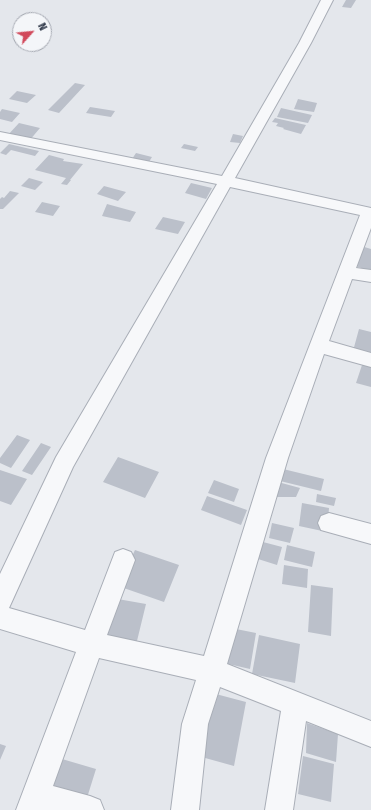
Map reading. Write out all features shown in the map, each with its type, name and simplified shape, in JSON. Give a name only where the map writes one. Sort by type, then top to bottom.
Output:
[{"type":"street","points":[[0,600],[64,463],[305,43],[327,0]]},
{"type":"street","points":[[0,136],[226,181],[370,212],[318,345],[277,458],[195,724],[185,810]]},
{"type":"street","points":[[346,272],[371,276]]},
{"type":"street","points":[[318,345],[371,360]]},
{"type":"street","points":[[329,522],[371,534]]},
{"type":"street","points":[[90,810],[32,803],[123,560]]},
{"type":"street","points":[[0,617],[91,644],[212,671],[371,734]]},
{"type":"street","points":[[279,810],[295,704]]},
{"type":"building","points":[[346,0],[356,0],[351,8],[342,7]]},
{"type":"building","points":[[75,83],[85,85],[59,113],[48,110]]},
{"type":"building","points":[[17,91],[36,95],[27,103],[9,99]]},
{"type":"building","points":[[298,99],[317,103],[314,112],[294,109]]},
{"type":"building","points":[[90,107],[115,111],[111,117],[86,113]]},
{"type":"building","points":[[281,108],[312,115],[308,123],[277,117]]},
{"type":"building","points":[[2,109],[20,113],[12,122],[0,119],[0,112]]},
{"type":"building","points":[[275,118],[306,125],[301,134],[276,126],[278,123],[272,122]]},
{"type":"building","points":[[19,123],[40,128],[29,141],[7,136]]},
{"type":"building","points":[[233,134],[243,136],[240,143],[230,142]]},
{"type":"building","points":[[9,144],[39,151],[35,156],[11,150],[6,155],[0,153]]},
{"type":"building","points":[[184,144],[198,147],[195,151],[181,148]]},
{"type":"building","points":[[136,153],[152,157],[147,165],[130,162]]},
{"type":"building","points":[[49,155],[64,159],[63,161],[83,164],[67,185],[61,184],[66,178],[35,170]]},
{"type":"building","points":[[29,178],[43,182],[35,190],[21,186]]},
{"type":"building","points":[[191,183],[212,188],[206,199],[185,193]]},
{"type":"building","points":[[104,186],[126,192],[118,201],[97,194]]},
{"type":"building","points":[[10,191],[19,193],[3,209],[0,209],[0,199],[2,197],[4,198]]},
{"type":"building","points":[[42,202],[60,206],[53,216],[35,212]]},
{"type":"building","points":[[107,204],[136,212],[130,222],[102,216]]},
{"type":"building","points":[[163,217],[185,222],[178,234],[155,229]]},
{"type":"building","points":[[361,246],[371,249],[371,271],[352,265]]},
{"type":"building","points":[[359,329],[371,332],[371,355],[353,351]]},
{"type":"building","points":[[363,362],[371,364],[371,387],[356,383]]},
{"type":"building","points":[[17,435],[30,440],[11,468],[0,463],[0,458]]},
{"type":"building","points":[[41,443],[51,447],[32,475],[22,471]]},
{"type":"building","points":[[118,457],[159,472],[145,498],[103,482]]},
{"type":"building","points":[[279,468],[324,479],[321,491],[276,480]]},
{"type":"building","points":[[0,470],[27,479],[11,505],[0,501]]},
{"type":"building","points":[[214,480],[239,489],[234,502],[208,493]]},
{"type":"building","points":[[278,482],[300,488],[296,497],[274,497]]},
{"type":"building","points":[[317,494],[336,498],[334,506],[316,502]]},
{"type":"building","points":[[207,496],[247,510],[241,525],[201,510]]},
{"type":"building","points":[[302,503],[329,508],[327,532],[299,526]]},
{"type":"building","points":[[272,523],[294,528],[290,543],[269,538]]},
{"type":"building","points":[[263,542],[282,547],[277,565],[258,559]]},
{"type":"building","points":[[287,545],[315,552],[312,567],[284,560]]},
{"type":"building","points":[[135,550],[179,565],[164,602],[118,586]]},
{"type":"building","points":[[284,565],[308,569],[307,588],[282,584]]},
{"type":"building","points":[[311,585],[333,588],[331,636],[308,632]]},
{"type":"building","points":[[112,598],[146,604],[136,645],[101,639]]},
{"type":"building","points":[[231,628],[256,633],[250,669],[224,663]]},
{"type":"building","points":[[259,635],[300,644],[295,683],[252,674]]},
{"type":"building","points":[[212,693],[246,702],[234,766],[198,756]]},
{"type":"building","points":[[307,723],[338,734],[336,762],[306,753]]},
{"type":"building","points":[[0,744],[6,746],[0,760]]},
{"type":"building","points":[[303,756],[334,764],[331,802],[298,794]]},
{"type":"building","points":[[62,759],[96,769],[86,801],[52,790]]}]
